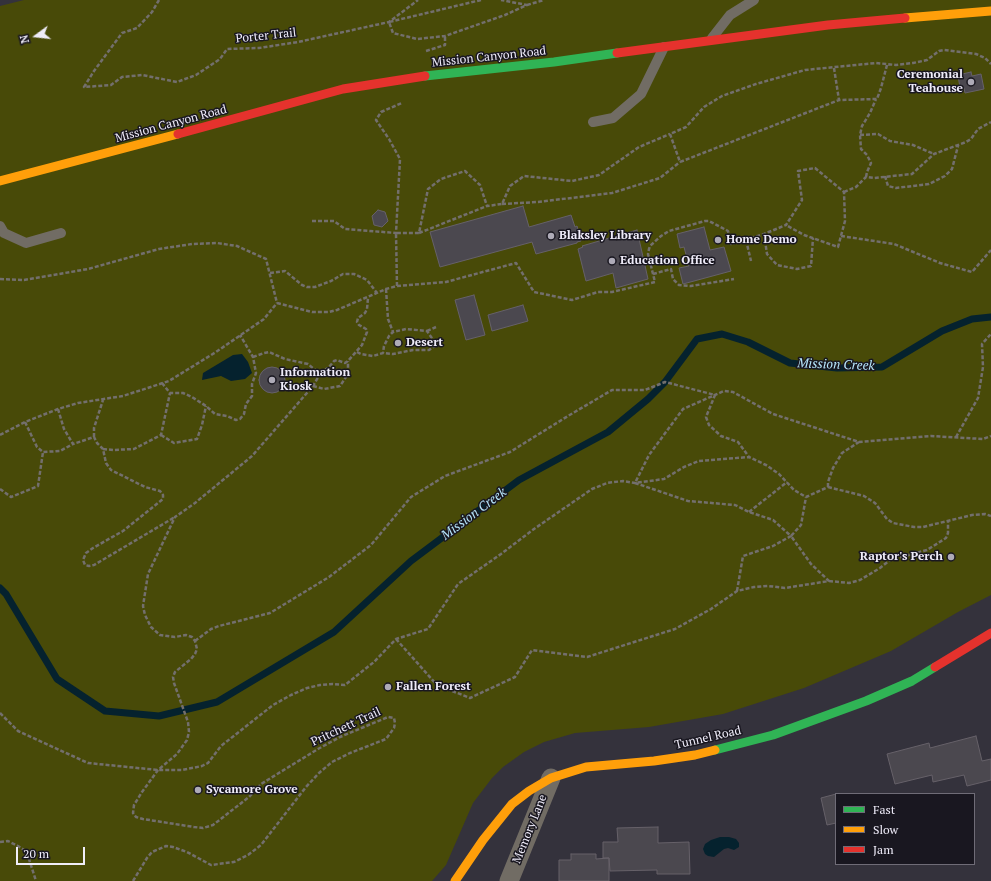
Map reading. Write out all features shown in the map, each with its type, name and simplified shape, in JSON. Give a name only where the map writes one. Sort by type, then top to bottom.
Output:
[{"type":"street","name":"Mission Canyon Road","points":[[0,181],[213,125],[342,89],[407,78],[554,62],[828,25],[991,11]]},
{"type":"street","name":"Tunnel Road","points":[[455,881],[483,840],[512,804],[529,790],[551,778],[586,767],[654,761],[695,755],[773,735],[866,701],[912,681],[991,633]]},
{"type":"street","name":"Memory Lane","points":[[509,881],[551,778]]},
{"type":"lane","points":[[711,40],[730,15],[754,0]]},
{"type":"lane","points":[[593,122],[613,118],[641,94],[664,46]]},
{"type":"lane","points":[[0,226],[4,233],[26,243],[61,233]]},
{"type":"path","name":"Porter Trail","points":[[159,0],[152,12],[137,28],[122,33],[84,87],[111,85],[122,77],[142,75],[178,82],[196,75],[220,59],[227,49],[259,48],[298,42],[389,22]]},
{"type":"path","points":[[389,22],[418,0]]},
{"type":"path","points":[[389,22],[480,0]]},
{"type":"path","points":[[501,0],[527,5]]},
{"type":"path","points":[[389,22],[393,33],[417,39],[445,36],[544,0]]},
{"type":"path","points":[[502,204],[510,186],[524,176],[572,181],[599,175],[639,147],[686,127],[704,106],[722,96],[756,84],[805,70],[876,63],[887,65],[920,62],[927,60],[944,50],[976,54],[985,58],[991,64]]},
{"type":"path","points":[[844,192],[863,182],[871,164],[867,155],[861,149],[860,135],[862,126],[877,99],[887,65]]},
{"type":"path","points":[[834,68],[839,100]]},
{"type":"path","points":[[397,286],[396,233],[400,159],[376,120],[381,112],[403,103],[405,99]]},
{"type":"path","points":[[312,221],[334,221],[345,229],[396,233],[419,233],[487,206],[538,202],[612,193],[660,178],[680,162],[839,100],[877,99]]},
{"type":"path","points":[[866,177],[874,178],[912,174],[934,154],[958,146],[971,139],[978,129],[991,122]]},
{"type":"path","points":[[670,134],[680,162]]},
{"type":"path","points":[[860,135],[878,134],[890,141],[913,145],[934,154]]},
{"type":"path","points":[[885,176],[888,186],[896,188],[928,184],[945,176],[952,169],[958,146]]},
{"type":"path","points":[[277,303],[321,313],[337,310],[386,289],[397,286],[446,282],[516,264],[534,292],[572,300],[598,292],[612,292],[655,282],[648,254],[649,249],[650,246],[669,231],[710,221],[728,231],[731,244],[764,234],[786,225],[802,200],[798,171],[815,168],[844,192],[845,221],[838,247],[804,235],[786,225]]},
{"type":"path","points":[[419,233],[428,189],[441,179],[465,171],[480,184],[487,206]]},
{"type":"path","points":[[764,234],[768,254],[777,265],[797,269],[812,266],[814,238]]},
{"type":"path","points":[[841,236],[894,244],[940,263],[972,272],[991,250]]},
{"type":"path","points":[[746,240],[751,261]]},
{"type":"path","points":[[0,279],[24,280],[88,269],[159,249],[192,244],[217,243],[237,246],[266,259],[277,303]]},
{"type":"path","points":[[653,274],[671,269],[673,279],[679,286],[691,286],[734,279]]},
{"type":"path","points":[[270,272],[285,271],[302,285],[307,287],[315,287],[344,274],[354,274],[366,280],[377,293]]},
{"type":"path","points":[[386,289],[388,319],[393,332]]},
{"type":"path","points":[[313,386],[329,389],[340,386],[346,377],[348,361],[362,345],[367,332],[366,329],[357,322],[358,318],[368,309],[368,298]]},
{"type":"path","points":[[0,435],[25,422],[58,409],[78,403],[123,396],[169,381],[264,319],[277,303]]},
{"type":"path","points":[[383,353],[386,340],[393,332],[406,329],[427,331],[436,327]]},
{"type":"path","points":[[357,352],[373,356],[383,353],[393,354],[413,350],[429,350],[436,344],[427,331]]},
{"type":"path","points":[[956,437],[978,398],[983,367],[982,344],[991,334]]},
{"type":"path","points":[[170,393],[183,393],[192,397],[215,414],[227,416],[236,420],[242,418],[246,404],[252,396],[252,384],[256,373],[253,357],[240,335]]},
{"type":"path","points":[[253,357],[269,352],[286,359],[308,364],[320,374]]},
{"type":"path","points":[[103,449],[106,463],[111,470],[145,487],[160,491],[163,495],[163,499],[123,531],[86,553],[83,560],[85,565],[89,566],[94,565],[196,503],[252,456],[313,386],[320,374],[334,361],[337,360],[345,363],[348,361]]},
{"type":"path","points":[[195,641],[215,628],[270,613],[329,577],[371,545],[412,497],[445,476],[510,452],[612,390],[645,390],[665,382],[715,395]]},
{"type":"path","points":[[162,383],[170,393]]},
{"type":"path","points":[[635,483],[650,455],[683,409],[724,391],[733,392],[773,414],[859,442],[931,436],[983,439],[991,436]]},
{"type":"path","points":[[161,435],[170,393]]},
{"type":"path","points":[[715,395],[706,417],[709,425],[721,436],[738,442],[749,457],[766,465],[779,474],[794,490],[806,497]]},
{"type":"path","points":[[103,400],[94,428],[94,437],[97,444],[103,449],[113,450],[134,448],[161,435]]},
{"type":"path","points":[[161,435],[174,443],[197,438],[202,425],[206,406]]},
{"type":"path","points":[[58,409],[64,428],[73,444]]},
{"type":"path","points":[[25,422],[37,447],[43,452],[60,451],[73,444],[94,437]]},
{"type":"path","points":[[828,486],[828,482],[842,453],[859,442]]},
{"type":"path","points":[[0,489],[11,497],[38,486],[43,452]]},
{"type":"path","points":[[635,483],[664,479],[684,467],[699,461],[749,457]]},
{"type":"path","points":[[0,714],[18,731],[88,762],[158,770],[182,770],[202,766],[208,762],[220,746],[273,705],[307,688],[320,685],[345,685],[374,662],[396,639],[428,629],[458,584],[592,489],[607,483],[623,481],[635,483],[688,501],[735,505],[749,512],[773,520],[791,536],[811,564],[829,581]]},
{"type":"path","points":[[749,512],[787,482]]},
{"type":"path","points":[[806,497],[828,486],[864,496],[875,503],[887,519],[893,523],[914,527],[923,527],[972,515],[985,514],[991,516]]},
{"type":"path","points":[[737,592],[743,556],[773,546],[791,536],[801,525],[806,497]]},
{"type":"path","points":[[158,770],[183,748],[189,732],[188,722],[173,677],[175,672],[191,660],[196,654],[197,649],[195,641],[192,637],[186,635],[176,637],[160,635],[155,631],[145,615],[143,606],[148,574],[175,516]]},
{"type":"path","points":[[396,639],[438,685],[470,698],[515,677],[532,650],[587,657],[675,629],[711,609],[737,592],[754,587],[768,586],[785,588],[829,581],[849,583],[860,580],[890,560],[927,550],[946,538],[948,533],[948,520]]},
{"type":"path","name":"Pritchett Trail","points":[[133,881],[152,852],[166,846],[187,852],[211,865],[234,862],[248,855],[261,845],[306,787],[319,773],[332,762],[350,753],[386,739],[394,728],[394,718],[388,717],[318,749],[261,784],[249,797],[214,825],[202,828],[136,817],[133,812],[134,805],[158,770]]},
{"type":"path","points":[[0,842],[8,841],[24,850],[28,856],[36,881]]},
{"type":"shaded area","points":[[24,0],[991,0],[991,595],[958,612],[891,651],[804,688],[723,714],[649,727],[575,733],[544,742],[524,752],[503,767],[492,778],[473,803],[446,865],[432,881],[0,881],[0,6]]},
{"type":"water","points":[[242,354],[248,362],[252,373],[245,379],[231,381],[221,376],[202,380],[203,373],[233,355]]},
{"type":"water","points":[[720,837],[736,839],[739,843],[739,847],[734,850],[728,848],[724,849],[714,857],[705,854],[703,849],[705,844]]},
{"type":"building","name":"Ceremonial Teahouse","points":[[971,72],[972,76],[981,74],[984,89],[965,93],[964,88],[960,88],[958,75]]},
{"type":"building","points":[[523,206],[529,227],[571,215],[575,227],[577,226],[581,241],[536,254],[532,242],[440,267],[430,232]]},
{"type":"building","points":[[378,210],[385,212],[388,221],[382,227],[374,225],[372,216]]},
{"type":"building","points":[[704,227],[710,250],[724,247],[731,271],[683,284],[679,268],[689,266],[684,247],[680,248],[677,234]]},
{"type":"building","name":"Education Office","points":[[637,230],[648,279],[616,288],[613,273],[586,281],[578,249],[583,247],[582,246]]},
{"type":"building","points":[[474,295],[485,335],[466,340],[455,300]]},
{"type":"building","points":[[523,305],[528,321],[492,331],[488,315]]},
{"type":"building","name":"Information Kiosk","points":[[272,367],[281,371],[285,380],[281,389],[272,393],[263,389],[259,380],[263,371]]},
{"type":"building","points":[[976,736],[982,761],[991,759],[991,780],[967,786],[964,775],[933,782],[932,775],[895,784],[887,754],[929,743],[930,748]]},
{"type":"building","points":[[835,794],[835,823],[827,825],[821,798]]},
{"type":"building","points":[[658,827],[658,843],[689,842],[690,874],[657,874],[657,870],[610,871],[609,858],[603,858],[603,842],[618,842],[617,828]]},
{"type":"building","points":[[571,854],[596,854],[596,859],[609,858],[609,881],[559,881],[559,860],[571,860]]},
{"type":"waterway","name":"Mission Creek","points":[[0,588],[6,594],[57,679],[105,711],[159,716],[217,702],[334,632],[411,561],[519,480],[608,432],[648,399],[665,382],[697,339],[722,334],[748,342],[790,363],[837,368],[882,367],[942,331],[972,319],[991,317]]},
{"type":"traffic: fast","points":[[425,76],[554,62],[617,53]]},
{"type":"traffic: fast","points":[[715,750],[773,735],[866,701],[912,681],[935,667]]},
{"type":"traffic: slow","points":[[905,18],[991,11]]},
{"type":"traffic: slow","points":[[0,181],[178,134]]},
{"type":"traffic: slow","points":[[455,881],[483,840],[512,804],[529,791],[551,778],[586,767],[654,761],[695,755],[715,750]]},
{"type":"traffic: jam","points":[[617,53],[828,25],[905,18]]},
{"type":"traffic: jam","points":[[178,134],[343,89],[425,76]]},
{"type":"traffic: jam","points":[[935,667],[991,633]]},
{"type":"place","name":"Ceremonial Teahouse","points":[[971,82]]},
{"type":"place","name":"Blaksley Library","points":[[551,236]]},
{"type":"place","name":"Home Demo","points":[[718,240]]},
{"type":"place","name":"Education Office","points":[[612,261]]},
{"type":"place","name":"Desert","points":[[398,343]]},
{"type":"place","name":"Information Kiosk","points":[[272,380]]},
{"type":"place","name":"Raptor's Perch","points":[[951,557]]},
{"type":"place","name":"Fallen Forest","points":[[388,687]]},
{"type":"place","name":"Sycamore Grove","points":[[198,790]]}]
